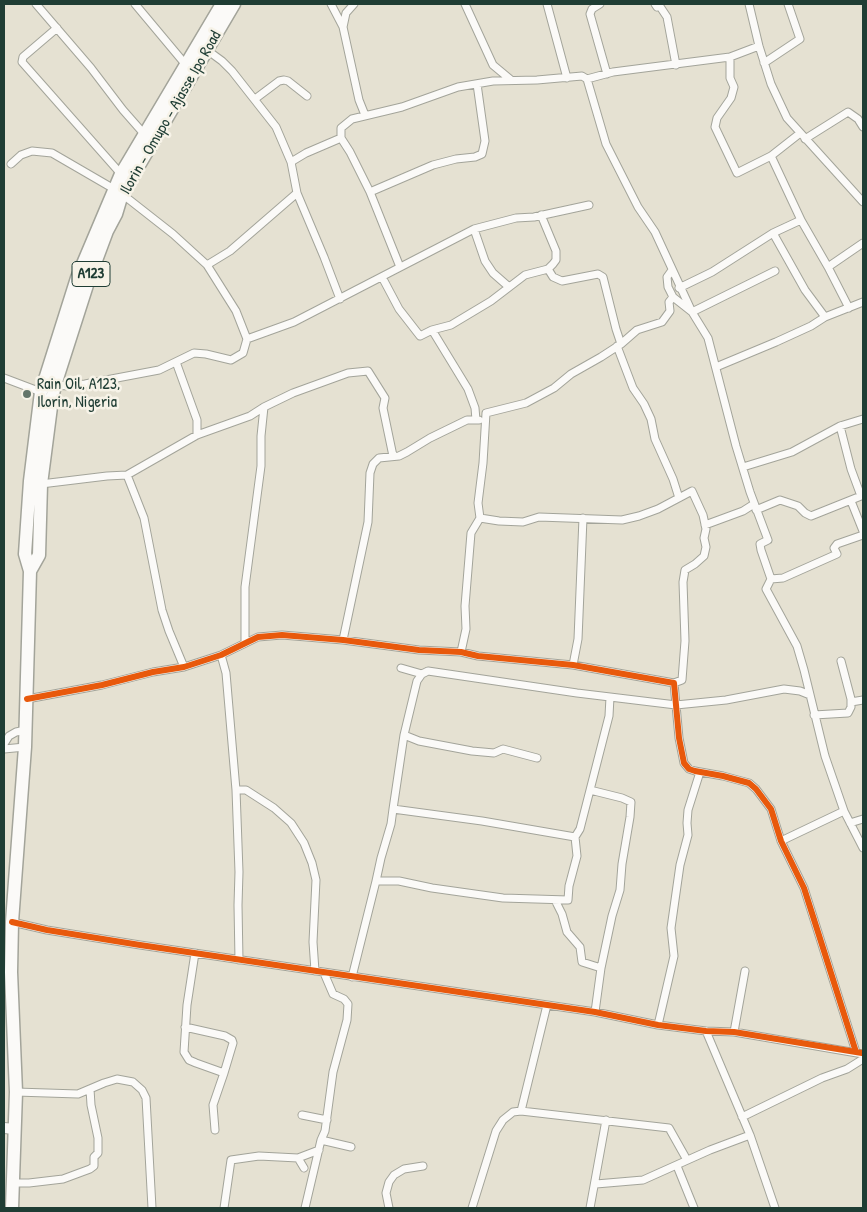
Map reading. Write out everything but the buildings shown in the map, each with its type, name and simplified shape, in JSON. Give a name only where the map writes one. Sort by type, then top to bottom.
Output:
[{"type":"highway","name":"Ilorin - Omupo - Ajasse Ipo Road","points":[[30,571],[39,555],[41,484],[55,385],[88,282],[107,231],[116,214],[121,174],[222,4]]},
{"type":"highway","name":"Ilorin - Omupo - Ajasse Ipo Road","points":[[12,1208],[13,1182],[9,1129],[16,1092],[7,994],[26,730],[30,571],[25,554],[30,481],[41,392],[77,278],[118,192],[234,4]]},
{"type":"street","points":[[36,4],[145,135]]},
{"type":"street","points":[[135,4],[186,65]]},
{"type":"street","points":[[331,4],[343,27],[359,100],[365,115]]},
{"type":"street","points":[[343,27],[346,13],[354,4]]},
{"type":"street","points":[[465,4],[493,65],[511,81]]},
{"type":"street","points":[[547,4],[566,78]]},
{"type":"street","points":[[600,4],[592,9],[590,14],[607,74]]},
{"type":"street","points":[[655,4],[657,7],[659,4],[667,16],[676,65]]},
{"type":"street","points":[[749,4],[764,64],[777,100],[787,118],[863,202]]},
{"type":"street","points":[[764,64],[800,39],[788,4]]},
{"type":"street","points":[[57,28],[23,57],[22,62],[121,174]]},
{"type":"street","points":[[587,79],[644,67],[676,65],[730,57],[759,46]]},
{"type":"street","points":[[207,50],[232,71],[276,127],[291,162],[297,192],[340,298]]},
{"type":"street","points":[[730,57],[730,78],[734,87],[731,98],[717,118],[715,127],[737,173],[848,112],[858,119],[863,127]]},
{"type":"street","points":[[492,81],[493,65]]},
{"type":"street","points":[[400,268],[370,192],[350,152],[340,138],[341,128],[352,118],[402,107],[458,87],[492,81],[582,76],[587,79],[606,144],[638,206],[655,232],[679,288],[708,338],[736,446],[755,507],[768,540],[760,544],[760,550],[771,579],[766,588],[797,646],[825,756],[844,811],[863,848]]},
{"type":"street","points":[[255,99],[279,81],[284,80],[307,96]]},
{"type":"street","points":[[370,192],[433,165],[482,154],[484,150],[484,134],[477,84]]},
{"type":"street","points":[[291,162],[340,138]]},
{"type":"street","points":[[11,164],[21,154],[32,151],[52,153],[118,192],[189,247],[207,264],[236,311],[247,339],[243,353],[231,360],[206,354],[194,354],[159,370],[68,386],[55,385]]},
{"type":"street","points":[[771,156],[801,220],[849,308]]},
{"type":"street","points":[[207,264],[230,251],[261,226],[297,192]]},
{"type":"street","points":[[247,339],[294,322],[474,229],[516,218],[534,217],[589,205]]},
{"type":"street","points":[[382,277],[399,309],[420,336],[432,330],[451,325],[491,301],[525,275],[548,269],[556,260],[552,238],[541,215]]},
{"type":"street","points":[[679,288],[712,272],[773,233],[801,220]]},
{"type":"street","points":[[474,229],[485,261],[493,273],[509,287]]},
{"type":"street","points":[[773,233],[805,290],[826,317]]},
{"type":"street","points":[[828,267],[863,243]]},
{"type":"street","points":[[548,269],[553,277],[562,281],[598,274],[603,277],[619,345],[633,388],[648,412],[655,439],[673,479],[679,498]]},
{"type":"street","points":[[672,270],[667,277],[668,287],[673,297],[692,312]]},
{"type":"street","points":[[692,312],[775,271]]},
{"type":"street","points":[[343,640],[368,522],[370,473],[373,464],[379,458],[407,452],[430,438],[467,420],[476,420],[526,403],[554,388],[572,374],[619,345],[637,330],[660,323],[670,311],[670,302],[673,297]]},
{"type":"street","points":[[716,367],[863,302]]},
{"type":"street","points":[[432,330],[468,390],[475,408],[476,420]]},
{"type":"street","points":[[176,362],[197,420],[197,435]]},
{"type":"street","points":[[41,484],[108,476],[127,476],[197,435],[250,416],[293,393],[348,373],[368,371],[385,398],[383,408],[393,456]]},
{"type":"street","points":[[4,378],[41,392]]},
{"type":"street","points":[[245,643],[245,587],[261,466],[261,436],[264,407]]},
{"type":"street","points":[[475,408],[486,417]]},
{"type":"street","points":[[461,652],[466,629],[465,606],[471,533],[480,518],[478,503],[486,417]]},
{"type":"street","points":[[743,467],[792,452],[840,426],[863,419]]},
{"type":"street","points":[[705,525],[780,500],[798,506],[811,516],[862,495],[847,455],[840,426]]},
{"type":"street","points":[[127,476],[144,518],[162,610],[184,667]]},
{"type":"street","points":[[27,699],[184,667],[221,655],[258,637],[277,635],[343,640],[419,650],[461,652],[478,656],[573,665],[674,683],[682,680],[685,641],[683,582],[685,570],[704,556],[706,547],[703,516],[692,491],[639,516],[622,520],[539,517],[523,522],[480,518]]},
{"type":"street","points":[[771,579],[783,578],[837,554],[834,548],[836,544],[863,535],[851,501]]},
{"type":"street","points":[[573,665],[578,639],[583,518]]},
{"type":"street","points":[[221,655],[226,673],[236,790],[239,872],[239,960]]},
{"type":"street","points":[[814,715],[848,713],[851,707],[841,661]]},
{"type":"street","points":[[401,668],[422,674]]},
{"type":"street","points":[[352,977],[391,824],[404,735],[417,681],[422,674],[428,671],[610,697],[676,704],[726,700],[784,689],[800,691],[810,695]]},
{"type":"street","points":[[12,922],[46,930],[239,960],[595,1012],[658,1025],[706,1031],[734,1032],[859,1053],[804,888],[781,841],[771,809],[752,785],[723,776],[689,769],[684,763],[680,751],[674,683]]},
{"type":"street","points":[[376,881],[400,881],[432,888],[503,898],[568,900],[569,886],[577,856],[576,837],[580,829],[583,811],[609,716],[610,697]]},
{"type":"street","points":[[850,702],[863,700]]},
{"type":"street","points":[[4,744],[9,736],[26,730]]},
{"type":"street","points":[[404,735],[420,741],[472,751],[494,753],[503,749],[537,758]]},
{"type":"street","points":[[4,749],[25,747]]},
{"type":"street","points":[[658,1025],[674,956],[671,928],[680,865],[688,835],[688,810],[700,772]]},
{"type":"street","points":[[236,790],[246,790],[285,816],[304,843],[316,880],[313,942],[315,971]]},
{"type":"street","points":[[590,790],[613,795],[631,802],[620,890],[612,916],[601,968],[595,1012]]},
{"type":"street","points":[[393,809],[482,821],[576,837]]},
{"type":"street","points":[[781,841],[844,811]]},
{"type":"street","points":[[850,823],[863,819]]},
{"type":"street","points":[[555,900],[568,932],[580,947],[582,962],[601,968]]},
{"type":"street","points":[[195,953],[185,1027],[184,1052],[186,1057],[206,1068],[224,1073]]},
{"type":"street","points":[[734,1032],[745,971]]},
{"type":"street","points":[[305,1208],[327,1120],[333,1072],[348,1004],[344,999],[333,994],[324,973]]},
{"type":"street","points":[[521,1111],[547,1005]]},
{"type":"street","points":[[185,1027],[225,1036],[232,1040],[233,1043],[213,1105],[215,1130]]},
{"type":"street","points":[[706,1031],[750,1135],[775,1208]]},
{"type":"street","points":[[742,1116],[822,1078],[847,1069],[863,1059]]},
{"type":"street","points":[[16,1092],[78,1094],[117,1079],[133,1082],[142,1090],[146,1098],[152,1208]]},
{"type":"street","points":[[13,1182],[29,1183],[63,1179],[94,1166],[94,1157],[98,1153],[98,1138],[90,1089]]},
{"type":"street","points":[[472,1208],[496,1131],[503,1120],[513,1112],[521,1111],[669,1128],[687,1160]]},
{"type":"street","points":[[302,1114],[327,1120]]},
{"type":"street","points":[[590,1208],[596,1184],[606,1120]]},
{"type":"street","points":[[596,1184],[643,1180],[750,1135]]},
{"type":"street","points":[[322,1140],[351,1147]]},
{"type":"street","points":[[224,1208],[231,1160],[259,1156],[298,1158],[319,1150]]},
{"type":"street","points":[[298,1158],[304,1168]]},
{"type":"street","points":[[389,1208],[386,1192],[389,1182],[394,1175],[404,1169],[423,1166]]},
{"type":"street","points":[[677,1166],[694,1208]]},
{"type":"cycle path","points":[[27,699],[184,667],[221,655],[258,637],[282,635],[573,665],[674,683],[679,738],[684,763],[689,769],[695,771],[749,783],[771,809],[781,841],[804,888],[856,1052]]},
{"type":"cycle path","points":[[12,922],[47,930],[140,945],[595,1012],[658,1025],[706,1031],[734,1032],[862,1053]]},
{"type":"place","name":"Rain Oil, A123, Ilorin, Nigeria","points":[[27,394]]}]
